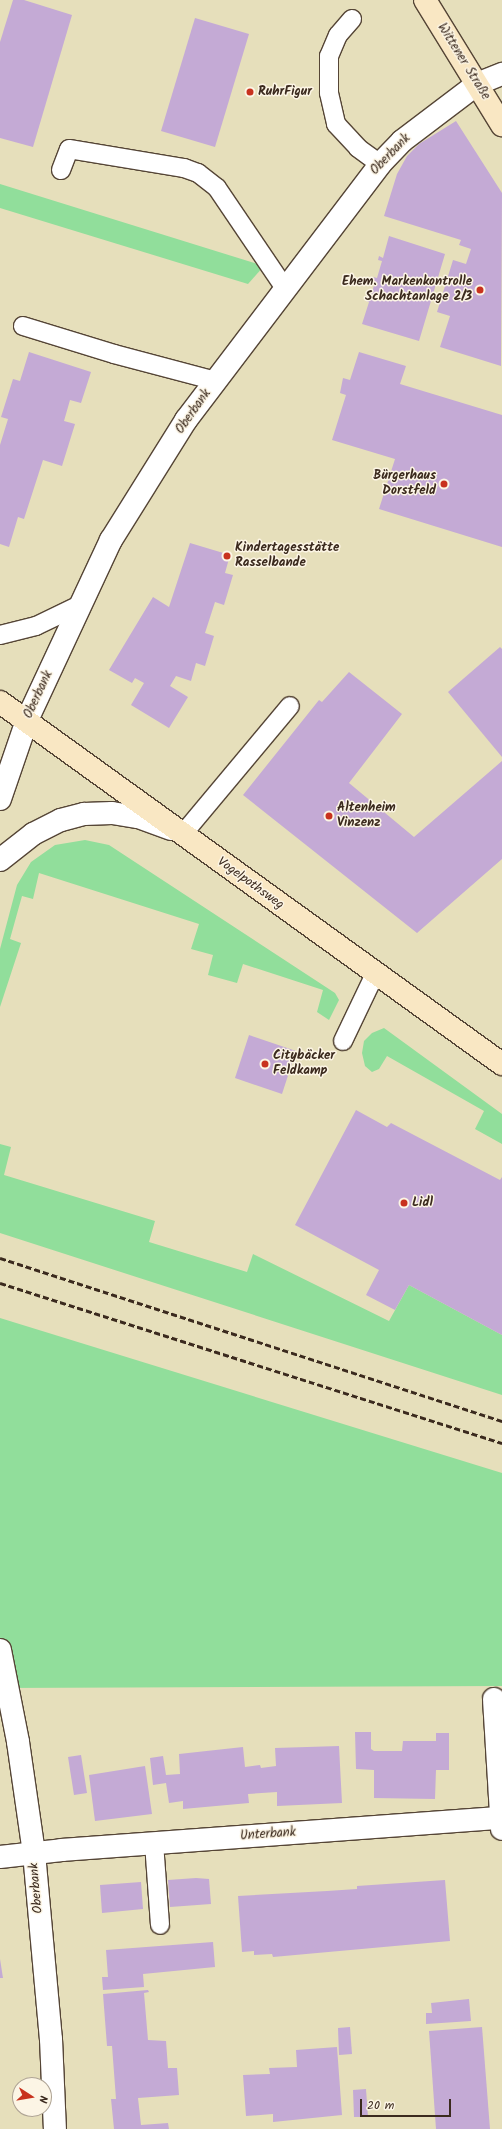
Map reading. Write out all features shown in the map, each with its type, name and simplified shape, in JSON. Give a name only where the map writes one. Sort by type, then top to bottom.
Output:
[{"type":"street","name":"Wittener Straße","points":[[425,0],[502,125]]},
{"type":"street","name":"Oberbank","points":[[0,800],[27,720],[111,540],[186,420],[380,164],[402,141],[477,84],[502,74]]},
{"type":"street","name":"Vogelpothsweg","points":[[0,702],[27,720],[375,974],[502,1064]]},
{"type":"street","points":[[0,860],[33,834],[61,820],[84,814],[112,813],[131,816],[180,833]]},
{"type":"street","name":"Oberbank","points":[[0,1650],[18,1742],[34,1853],[51,2039],[55,2129]]},
{"type":"street","name":"Unterbank","points":[[0,1857],[154,1843],[502,1824],[494,1699]]},
{"type":"lane","points":[[352,19],[338,34],[329,56],[329,93],[336,124],[358,148],[380,164]]},
{"type":"lane","points":[[61,170],[69,149],[184,168],[198,173],[217,188],[286,290]]},
{"type":"lane","points":[[23,326],[114,354],[216,380]]},
{"type":"lane","points":[[0,635],[36,626],[82,604]]},
{"type":"lane","points":[[180,833],[290,706]]},
{"type":"lane","points":[[343,1041],[375,974]]},
{"type":"lane","points":[[154,1843],[160,1925]]},
{"type":"green space","points":[[0,184],[264,266],[248,284],[0,208]]},
{"type":"green space","points":[[85,840],[109,845],[335,993],[339,1000],[329,1020],[317,1012],[323,990],[243,964],[237,983],[208,975],[213,955],[191,949],[199,924],[39,873],[33,899],[22,896],[10,939],[21,943],[0,1007],[0,949],[17,885],[31,862],[55,845]]},
{"type":"green space","points":[[384,1028],[502,1114],[502,1144],[475,1129],[484,1111],[387,1056],[379,1069],[372,1072],[365,1066],[362,1053],[364,1041],[372,1033]]},
{"type":"green space","points":[[0,1144],[11,1147],[4,1175],[155,1221],[149,1242],[247,1272],[253,1254],[389,1321],[409,1285],[502,1335],[502,1395],[0,1233]]},
{"type":"green space","points":[[0,1318],[502,1473],[502,1686],[0,1688]]},
{"type":"building","points":[[13,0],[24,0],[72,15],[33,147],[0,138],[0,42]]},
{"type":"building","points":[[195,18],[249,34],[215,147],[161,131]]},
{"type":"building","points":[[456,121],[502,193],[501,366],[440,347],[450,316],[437,312],[453,260],[466,264],[471,249],[459,245],[461,240],[384,216],[397,174],[407,156],[419,144]]},
{"type":"building","points":[[389,236],[445,254],[419,341],[362,324],[369,302],[366,301],[367,298],[370,299],[375,282],[372,281],[373,277],[377,278],[382,261],[378,260],[379,256],[383,258]]},
{"type":"building","points":[[29,352],[91,372],[81,403],[70,400],[64,421],[75,424],[62,466],[43,460],[24,519],[18,517],[9,547],[0,544],[0,445],[8,419],[1,417],[13,379],[20,381]]},
{"type":"building","name":"Bürgerhaus Dorstfeld","points":[[359,352],[406,366],[400,384],[502,415],[502,547],[379,509],[395,459],[332,440],[346,395],[340,393],[343,378],[350,380]]},
{"type":"building","points":[[190,543],[230,555],[225,573],[233,575],[224,605],[215,602],[205,633],[214,636],[205,666],[196,663],[191,681],[176,676],[170,686],[188,697],[169,728],[131,705],[144,683],[135,678],[132,683],[109,670],[153,597],[169,607]]},
{"type":"building","points":[[500,647],[502,649],[502,757],[448,692]]},
{"type":"building","name":"Altenheim Vinzenz","points":[[349,672],[402,714],[349,783],[414,837],[502,761],[502,859],[417,933],[243,795],[319,700],[322,702]]},
{"type":"building","name":"Citybäcker Feldkamp","points":[[249,1035],[296,1051],[282,1094],[235,1078]]},
{"type":"building","name":"Lidl","points":[[356,1110],[387,1127],[391,1123],[500,1180],[502,1177],[502,1335],[409,1285],[395,1310],[366,1295],[379,1270],[295,1225]]},
{"type":"building","points":[[355,1732],[371,1732],[371,1749],[374,1751],[402,1751],[403,1741],[436,1741],[436,1733],[449,1733],[449,1770],[436,1770],[435,1799],[374,1798],[374,1770],[356,1769]]},
{"type":"building","points":[[339,1746],[342,1803],[277,1806],[277,1792],[248,1794],[249,1803],[183,1809],[183,1801],[169,1803],[166,1783],[153,1785],[150,1758],[163,1756],[166,1775],[180,1774],[179,1754],[243,1747],[245,1767],[260,1765],[261,1768],[276,1766],[275,1748]]},
{"type":"building","points":[[81,1755],[87,1793],[74,1795],[68,1757]]},
{"type":"building","points":[[145,1766],[152,1814],[95,1821],[89,1775]]},
{"type":"building","points":[[196,1878],[209,1879],[211,1904],[170,1907],[168,1880]]},
{"type":"building","points":[[445,1880],[450,1941],[273,1957],[272,1954],[254,1955],[254,1951],[242,1952],[238,1896],[357,1889],[357,1886]]},
{"type":"building","points":[[141,1882],[143,1909],[102,1913],[100,1885]]},
{"type":"building","points":[[213,1942],[215,1967],[143,1974],[144,1987],[103,1990],[102,1977],[108,1977],[106,1950]]},
{"type":"building","points":[[0,1959],[3,1978],[0,1978]]},
{"type":"building","points":[[148,1990],[149,1992],[144,1993],[148,2040],[166,2041],[168,2068],[177,2068],[179,2095],[138,2098],[141,2125],[168,2123],[169,2129],[114,2129],[111,2099],[116,2099],[112,2046],[107,2046],[103,1994]]},
{"type":"building","points":[[469,1999],[471,2021],[426,2024],[426,2013],[432,2013],[431,2003]]},
{"type":"building","points":[[350,2027],[352,2054],[339,2055],[338,2028]]},
{"type":"building","points":[[482,2027],[490,2129],[436,2129],[429,2031]]},
{"type":"building","points":[[337,2047],[342,2115],[273,2122],[273,2114],[246,2116],[243,2075],[270,2074],[269,2068],[297,2067],[296,2050]]},
{"type":"building","points":[[366,2089],[368,2117],[354,2117],[353,2090]]},
{"type":"railway","points":[[0,1258],[502,1421]]},
{"type":"railway","points":[[0,1283],[502,1443]]},
{"type":"place","name":"RuhrFigur","points":[[250,92]]},
{"type":"place","name":"Ehem. Markenkontrolle Schachtanlage 2/3","points":[[480,290]]},
{"type":"place","name":"Bürgerhaus Dorstfeld","points":[[444,484]]},
{"type":"place","name":"Kindertagesstätte Rasselbande","points":[[227,556]]},
{"type":"place","name":"Altenheim Vinzenz","points":[[329,816]]},
{"type":"place","name":"Citybäcker Feldkamp","points":[[265,1064]]},
{"type":"place","name":"Lidl","points":[[404,1203]]}]
